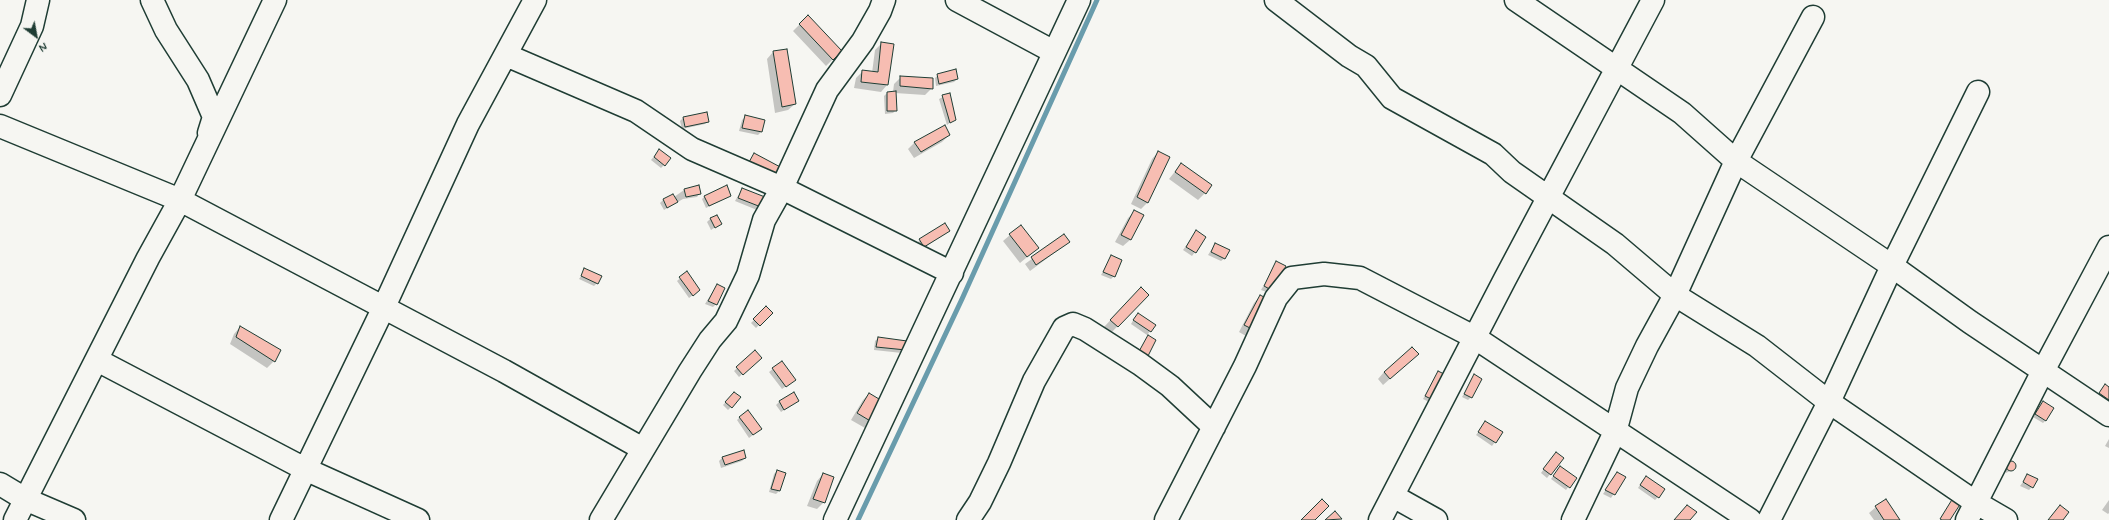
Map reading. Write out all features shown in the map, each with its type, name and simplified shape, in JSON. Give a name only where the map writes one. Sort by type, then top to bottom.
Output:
[{"type":"street","points":[[0,95],[32,26],[38,0]]},
{"type":"street","points":[[152,0],[166,30],[198,80],[214,116],[201,157]]},
{"type":"street","points":[[14,520],[98,360],[148,258],[180,200],[275,0]]},
{"type":"street","points":[[281,520],[383,308],[468,124],[535,0]]},
{"type":"street","points":[[601,520],[710,340],[726,321],[748,275],[764,220],[782,188],[827,90],[863,41],[880,11],[884,0]]},
{"type":"street","points":[[957,0],[1054,52]]},
{"type":"street","points":[[836,520],[1078,0]]},
{"type":"street","points":[[1276,0],[1349,56],[1366,66],[1392,98],[1493,154],[1512,172],[1615,244],[1676,295],[1757,346],[1971,511],[2006,520]]},
{"type":"street","points":[[1516,0],[1682,113],[1736,161],[1892,266],[1970,322],[2109,415]]},
{"type":"street","points":[[1380,520],[1474,337],[1653,0]]},
{"type":"street","points":[[1573,520],[1615,432],[1628,388],[1647,346],[1676,295],[1736,161],[1813,17]]},
{"type":"street","points":[[506,55],[636,111],[692,149],[782,188],[952,273]]},
{"type":"street","points":[[1769,520],[1830,402],[1892,266],[1978,92]]},
{"type":"street","points":[[0,126],[180,200],[504,372],[643,449]]},
{"type":"street","points":[[1971,511],[2043,370],[2109,247]]},
{"type":"street","points":[[1166,520],[1214,427],[1276,298],[1292,278],[1324,274],[1360,278],[1474,337],[1615,432],[1696,483],[1750,520]]},
{"type":"street","points":[[968,520],[980,502],[999,463],[1034,380],[1064,328],[1073,324],[1085,329],[1140,364],[1170,386],[1214,427]]},
{"type":"street","points":[[98,360],[305,469],[418,520]]},
{"type":"street","points":[[0,484],[26,499],[74,520]]},
{"type":"street","points":[[1393,496],[1436,520]]},
{"type":"building","points":[[808,15],[842,51],[833,60],[799,24]]},
{"type":"building","points":[[881,42],[894,44],[888,85],[861,82],[862,70],[878,72]]},
{"type":"building","points":[[787,49],[796,104],[782,107],[773,51]]},
{"type":"building","points":[[956,69],[958,79],[939,84],[937,74]]},
{"type":"building","points":[[900,76],[933,78],[933,89],[900,86]]},
{"type":"building","points":[[896,91],[897,111],[887,111],[887,92]]},
{"type":"building","points":[[950,93],[956,120],[950,123],[942,95]]},
{"type":"building","points":[[707,112],[709,122],[685,127],[683,117]]},
{"type":"building","points":[[745,115],[765,120],[762,132],[742,128]]},
{"type":"building","points":[[945,125],[950,135],[921,152],[914,142]]},
{"type":"building","points":[[659,149],[671,158],[665,166],[654,157]]},
{"type":"building","points":[[1158,151],[1170,157],[1148,203],[1137,197]]},
{"type":"building","points":[[754,153],[784,169],[779,179],[748,164]]},
{"type":"building","points":[[1181,163],[1212,185],[1206,194],[1175,172]]},
{"type":"building","points":[[699,185],[701,194],[686,197],[684,189]]},
{"type":"building","points":[[727,185],[731,196],[709,206],[704,196]]},
{"type":"building","points":[[742,188],[765,197],[761,207],[738,198]]},
{"type":"building","points":[[673,194],[678,202],[667,208],[663,199]]},
{"type":"building","points":[[1134,210],[1144,215],[1131,240],[1121,235]]},
{"type":"building","points":[[717,215],[722,224],[715,228],[710,218]]},
{"type":"building","points":[[945,223],[950,231],[924,247],[919,239]]},
{"type":"building","points":[[1021,225],[1039,248],[1027,257],[1009,234]]},
{"type":"building","points":[[1196,230],[1206,237],[1196,253],[1186,247]]},
{"type":"building","points":[[1064,234],[1070,242],[1036,265],[1031,257]]},
{"type":"building","points":[[1215,243],[1230,250],[1225,259],[1211,252]]},
{"type":"building","points":[[1111,255],[1122,260],[1115,277],[1103,272]]},
{"type":"building","points":[[1276,261],[1286,266],[1273,291],[1264,286]]},
{"type":"building","points":[[584,268],[602,276],[598,284],[581,276]]},
{"type":"building","points":[[687,271],[700,290],[693,296],[679,277]]},
{"type":"building","points":[[717,284],[725,288],[717,305],[708,301]]},
{"type":"building","points":[[1141,287],[1149,295],[1118,327],[1110,320]]},
{"type":"building","points":[[1260,295],[1270,300],[1254,330],[1244,325]]},
{"type":"building","points":[[766,306],[773,313],[760,326],[753,319]]},
{"type":"building","points":[[1138,313],[1156,325],[1151,332],[1133,320]]},
{"type":"building","points":[[240,326],[281,350],[275,362],[236,337]]},
{"type":"building","points":[[1148,335],[1156,340],[1146,360],[1137,355]]},
{"type":"building","points":[[878,337],[907,341],[906,350],[876,347]]},
{"type":"building","points":[[1412,347],[1419,354],[1390,379],[1384,372]]},
{"type":"building","points":[[755,350],[762,358],[743,375],[736,367]]},
{"type":"building","points":[[782,361],[796,380],[786,387],[772,368]]},
{"type":"building","points":[[1438,371],[1448,376],[1435,401],[1425,396]]},
{"type":"building","points":[[1474,374],[1482,379],[1472,398],[1464,394]]},
{"type":"building","points":[[2105,384],[2109,387],[2109,400],[2099,393]]},
{"type":"building","points":[[734,392],[741,397],[732,408],[725,402]]},
{"type":"building","points":[[794,392],[799,401],[784,410],[779,401]]},
{"type":"building","points":[[869,393],[884,402],[872,422],[857,413]]},
{"type":"building","points":[[2043,401],[2054,408],[2046,421],[2035,414]]},
{"type":"building","points":[[748,410],[762,429],[753,435],[739,417]]},
{"type":"building","points":[[1485,421],[1503,432],[1496,443],[1478,432]]},
{"type":"building","points":[[744,450],[746,458],[725,465],[722,457]]},
{"type":"building","points":[[1556,452],[1564,458],[1551,475],[1543,469]]},
{"type":"building","points":[[2009,461],[2013,461],[2016,466],[2013,471],[2009,471],[2006,468],[2006,464]]},
{"type":"building","points":[[1560,466],[1577,478],[1570,488],[1553,476]]},
{"type":"building","points":[[777,470],[786,473],[780,491],[771,489]]},
{"type":"building","points":[[1617,472],[1626,477],[1615,495],[1605,490]]},
{"type":"building","points":[[823,473],[834,477],[825,503],[813,499]]},
{"type":"building","points":[[2027,474],[2038,479],[2033,488],[2023,482]]},
{"type":"building","points":[[1646,476],[1665,489],[1659,498],[1640,485]]},
{"type":"building","points":[[1953,498],[1961,503],[1950,520],[1940,519]]},
{"type":"building","points":[[1322,499],[1329,506],[1315,520],[1301,520]]},
{"type":"building","points":[[1886,499],[1900,520],[1884,520],[1875,506]]},
{"type":"building","points":[[1687,505],[1697,512],[1690,520],[1674,520]]},
{"type":"building","points":[[2060,505],[2069,512],[2063,520],[2048,520]]},
{"type":"building","points":[[1335,511],[1342,519],[1325,520]]},
{"type":"waterway","points":[[858,520],[962,299],[1097,0]]}]
